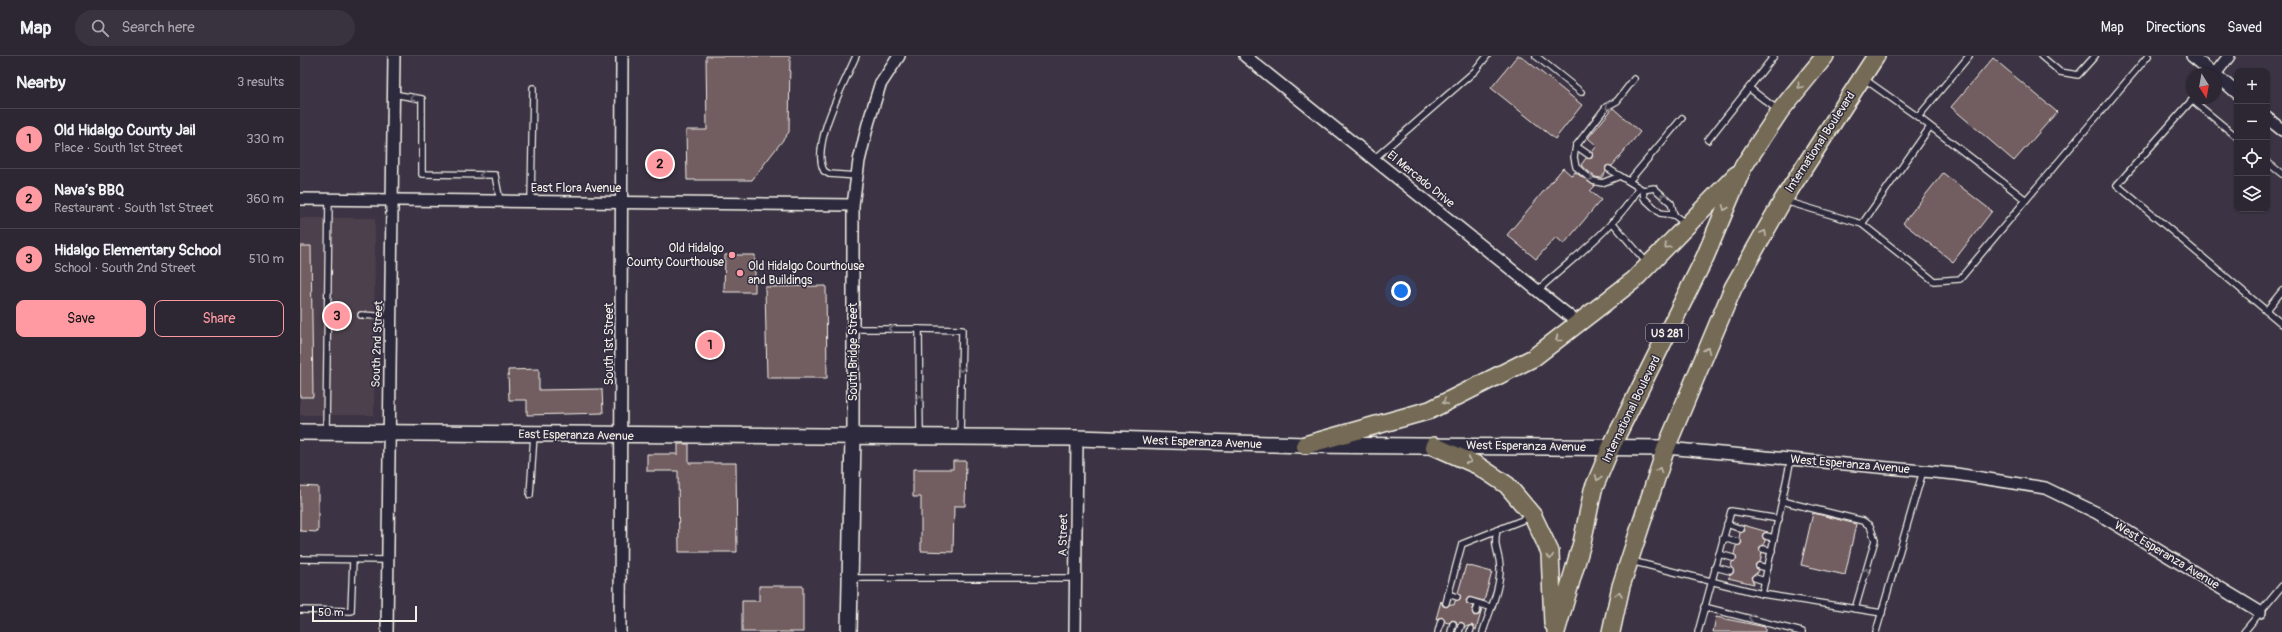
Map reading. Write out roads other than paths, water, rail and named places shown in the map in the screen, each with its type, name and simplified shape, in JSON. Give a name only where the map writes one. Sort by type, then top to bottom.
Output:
[{"type":"main road","name":"International Boulevard","points":[[1556,632],[1582,543],[1593,490],[1611,447],[1705,257],[1743,168],[1780,112],[1825,56]]},
{"type":"main road","name":"International Boulevard","points":[[1611,632],[1621,586],[1666,448],[1733,288],[1783,200],[1876,56]]},
{"type":"main road","points":[[1305,445],[1430,410],[1533,358],[1634,280],[1649,264],[1680,220],[1743,168]]},
{"type":"main road","points":[[1434,446],[1477,465],[1507,486],[1533,516],[1550,552],[1553,586],[1553,632]]},
{"type":"street","name":"South 2nd Street","points":[[387,632],[388,433],[393,201],[394,56]]},
{"type":"street","name":"South 1st Street","points":[[620,632],[623,202],[622,56]]},
{"type":"street","name":"South Bridge Street","points":[[849,632],[853,437],[853,204],[857,176],[868,124],[880,86],[899,56]]},
{"type":"street","name":"El Mercado Drive","points":[[1245,56],[1375,158],[1578,323]]},
{"type":"street","points":[[2192,56],[2207,68]]},
{"type":"street","points":[[2220,68],[2229,56]]},
{"type":"street","points":[[2222,80],[2234,90]]},
{"type":"street","points":[[2270,120],[2282,130]]},
{"type":"street","name":"East Flora Avenue","points":[[300,199],[853,204]]},
{"type":"street","name":"East Esperanza Avenue","points":[[300,432],[853,437]]},
{"type":"street","name":"West Esperanza Avenue","points":[[853,437],[1077,438],[1305,445],[1666,448],[1923,471],[2044,488],[2097,512],[2260,612]]},
{"type":"street","name":"A Street","points":[[1075,632],[1077,438]]},
{"type":"lane","points":[[856,56],[825,131],[820,157],[824,171],[829,174],[857,176]]},
{"type":"lane","points":[[1375,158],[1469,76],[1487,56]]},
{"type":"lane","points":[[1536,56],[1581,92]]},
{"type":"lane","points":[[1708,140],[1774,56]]},
{"type":"lane","points":[[1918,117],[1969,56]]},
{"type":"lane","points":[[2041,56],[2060,72],[2078,75],[2095,56]]},
{"type":"lane","points":[[1783,200],[1862,224],[1934,281],[1960,279],[2148,56]]},
{"type":"lane","points":[[1862,77],[1918,117],[2026,200]]},
{"type":"lane","points":[[1620,176],[1602,183],[1593,181],[1576,167],[1574,157],[1576,146],[1606,107],[1617,101],[1634,78]]},
{"type":"lane","points":[[531,201],[533,88]]},
{"type":"lane","points":[[1749,88],[1780,112]]},
{"type":"lane","points":[[393,94],[422,99],[422,174],[495,175],[500,201]]},
{"type":"lane","points":[[2189,104],[2117,185],[2282,324]]},
{"type":"lane","points":[[2199,104],[2234,134]]},
{"type":"lane","points":[[1630,180],[1682,118]]},
{"type":"lane","points":[[1862,224],[1930,127]]},
{"type":"lane","points":[[1576,146],[1589,155]]},
{"type":"lane","points":[[2270,164],[2282,174]]},
{"type":"lane","points":[[1609,169],[1630,180],[1641,189],[1644,198],[1660,213],[1680,220]]},
{"type":"lane","points":[[1538,290],[1612,222],[1641,189],[1654,188],[1671,203],[1680,220]]},
{"type":"lane","points":[[326,433],[329,199]]},
{"type":"lane","points":[[1612,222],[1649,264]]},
{"type":"lane","points":[[2266,311],[2282,291]]},
{"type":"lane","points":[[361,315],[391,317]]},
{"type":"lane","points":[[853,329],[962,330],[960,437]]},
{"type":"lane","points":[[919,329],[920,437]]},
{"type":"lane","points":[[530,495],[534,435]]},
{"type":"lane","points":[[1762,594],[1791,459]]},
{"type":"lane","points":[[1876,632],[1923,471]]},
{"type":"lane","points":[[1782,501],[1862,521],[1870,526],[1875,540],[1856,609]]},
{"type":"lane","points":[[1698,632],[1731,511],[1778,518]]},
{"type":"lane","points":[[1446,603],[1462,544],[1533,516]]},
{"type":"lane","points":[[1727,524],[1741,529]]},
{"type":"lane","points":[[1482,632],[1499,580],[1500,565],[1494,543],[1497,530]]},
{"type":"lane","points":[[1766,536],[1774,538]]},
{"type":"lane","points":[[1723,538],[1738,542]]},
{"type":"lane","points":[[1763,549],[1772,551]]},
{"type":"lane","points":[[1719,554],[1733,558]]},
{"type":"lane","points":[[300,559],[387,560]]},
{"type":"lane","points":[[300,610],[351,611],[353,560]]},
{"type":"lane","points":[[1629,561],[1762,594],[1882,613]]},
{"type":"lane","points":[[1759,566],[1768,568]]},
{"type":"lane","points":[[1715,567],[1730,571]]},
{"type":"lane","points":[[850,578],[1076,578]]},
{"type":"lane","points":[[1755,578],[1765,581]]},
{"type":"lane","points":[[2244,632],[2282,586]]},
{"type":"lane","points":[[1448,594],[1457,597]]},
{"type":"lane","points":[[1470,602],[1490,607]]},
{"type":"lane","points":[[1476,612],[1478,604]]},
{"type":"lane","points":[[1704,607],[1802,632]]},
{"type":"lane","points":[[1438,632],[1441,621]]},
{"type":"lane","points":[[1451,632],[1453,624]]},
{"type":"place","name":"Nava’s BBQ","points":[[660,164]]},
{"type":"place","name":"Old Hidalgo County Courthouse","points":[[732,255]]},
{"type":"place","name":"Old Hidalgo Courthouse and Buildings","points":[[740,273]]},
{"type":"place","name":"Hidalgo Elementary School","points":[[337,316]]},
{"type":"place","name":"Old Hidalgo County Jail","points":[[710,345]]}]
